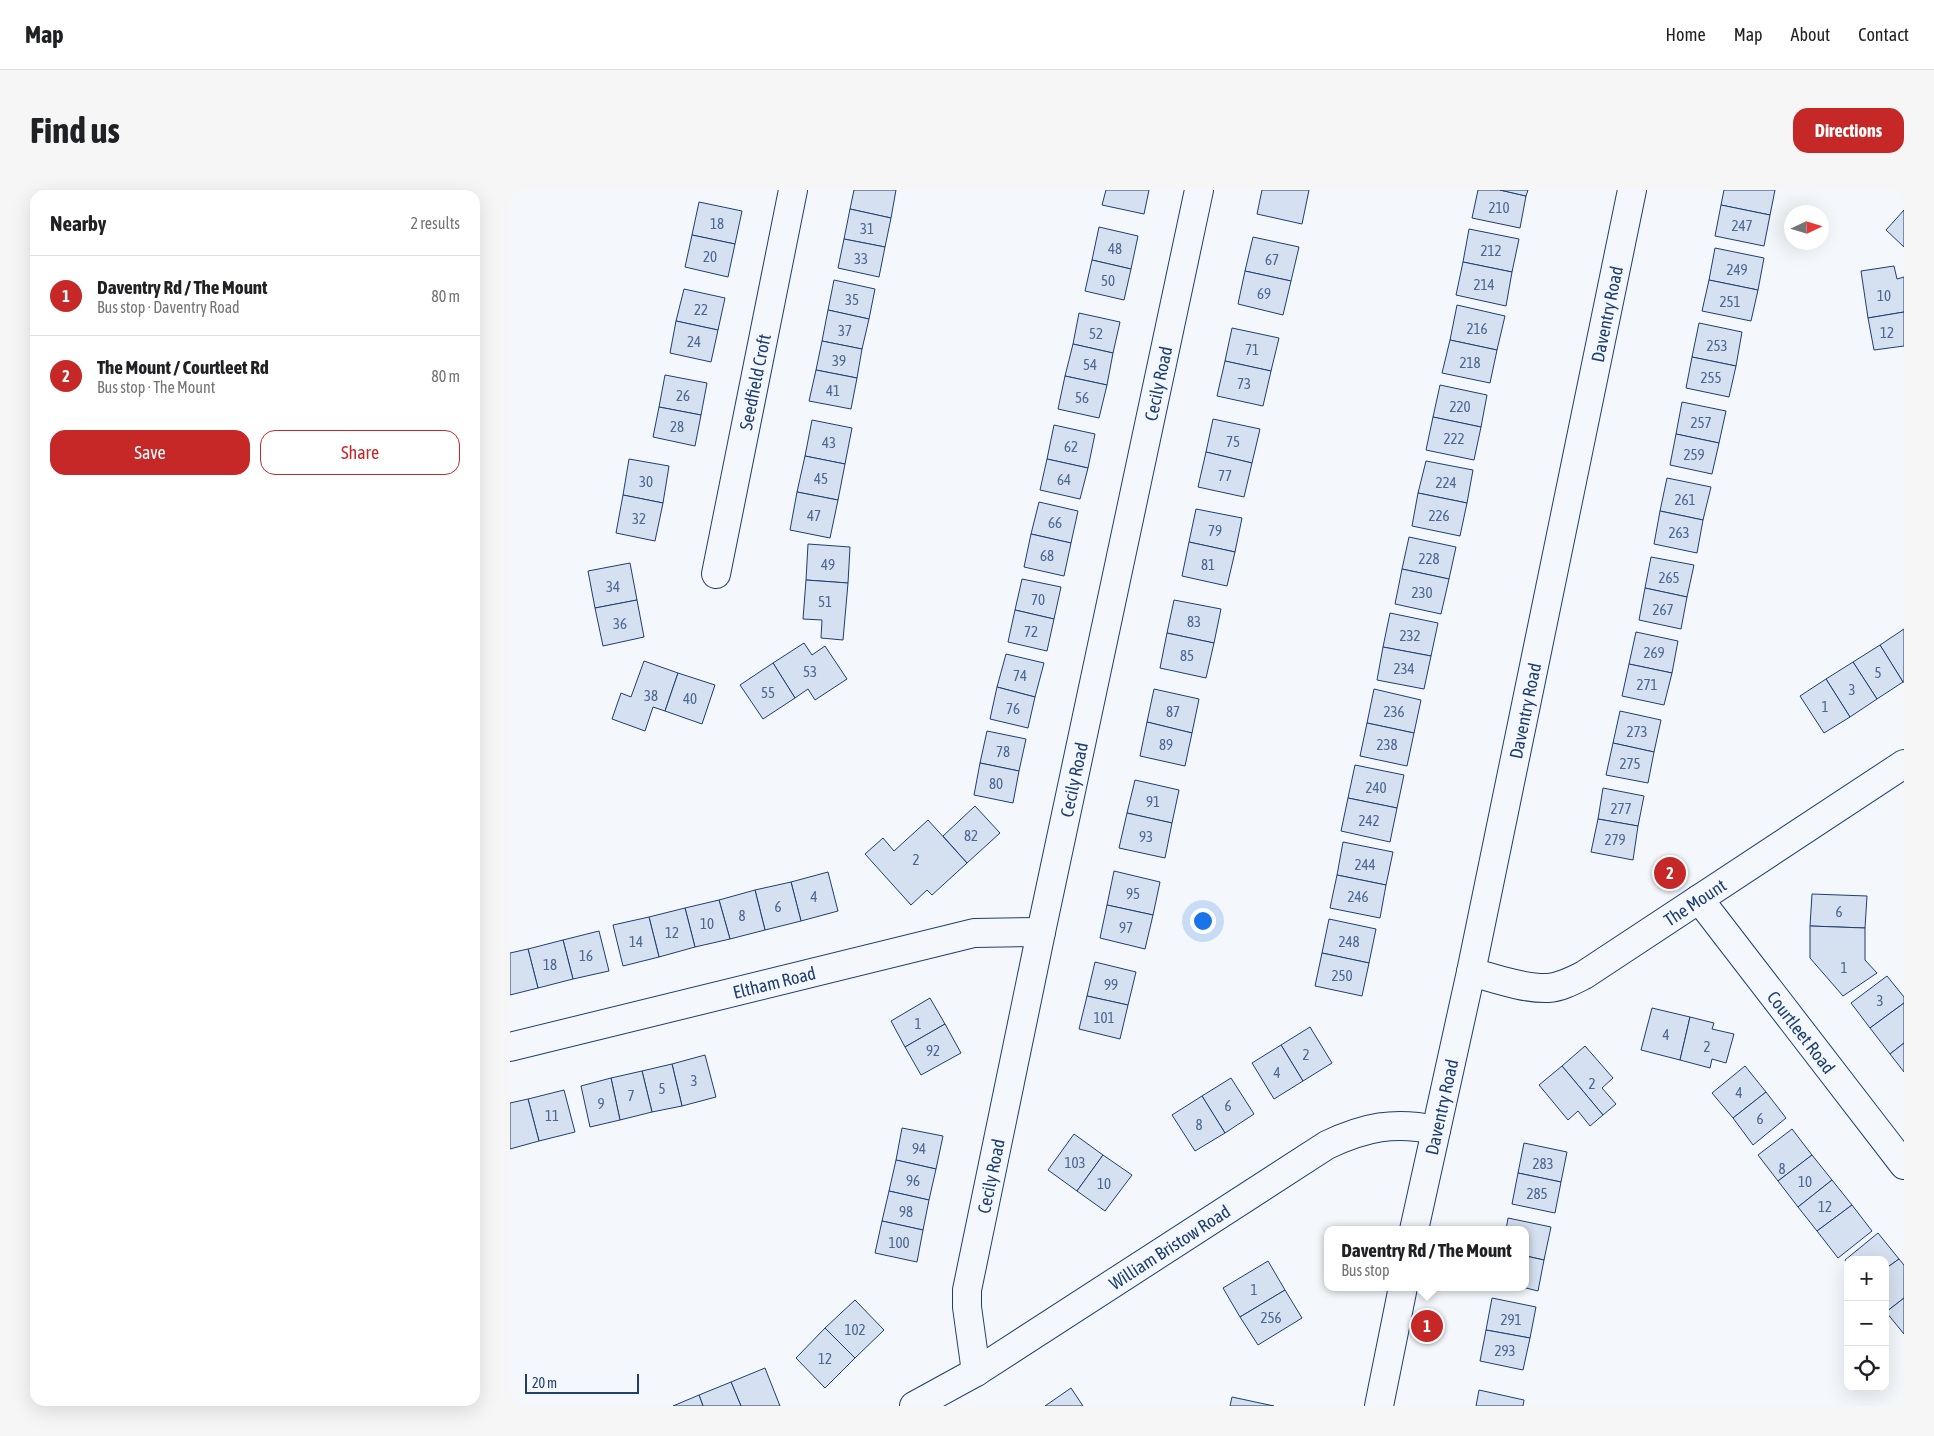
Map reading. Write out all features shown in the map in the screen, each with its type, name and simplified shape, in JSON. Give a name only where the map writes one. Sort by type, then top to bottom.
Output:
[{"type":"street","name":"Seedfield Croft","points":[[716,574],[793,190]]},
{"type":"street","name":"Cecily Road","points":[[976,1372],[967,1307],[968,1290],[1041,932],[1199,190]]},
{"type":"street","name":"Daventry Road","points":[[1415,1226],[1471,972],[1632,190]]},
{"type":"street","name":"The Mount","points":[[1471,972],[1538,988],[1564,984],[1584,975],[1904,764]]},
{"type":"street","name":"Courtleet Road","points":[[1699,899],[1904,1165]]},
{"type":"street","name":"Eltham Road","points":[[510,1047],[974,933],[1041,932]]},
{"type":"street","name":"William Bristow Road","points":[[920,1404],[976,1372],[1327,1145],[1364,1129],[1404,1126],[1436,1130]]},
{"type":"street","points":[[1379,1406],[1402,1291]]},
{"type":"building","points":[[854,190],[896,190],[891,218],[850,209]]},
{"type":"building","points":[[1106,190],[1149,190],[1144,214],[1102,205]]},
{"type":"building","points":[[1262,190],[1309,190],[1302,224],[1257,214]]},
{"type":"building","points":[[1478,190],[1500,190],[1526,196],[1520,228],[1472,218]]},
{"type":"building","points":[[1500,190],[1528,190],[1526,196]]},
{"type":"building","points":[[1724,190],[1775,190],[1770,215],[1721,205]]},
{"type":"building","points":[[699,202],[742,211],[735,244],[692,235]]},
{"type":"building","points":[[1721,205],[1770,215],[1764,246],[1715,236]]},
{"type":"building","points":[[850,209],[891,218],[885,247],[844,239]]},
{"type":"building","points":[[1904,210],[1904,247],[1886,230]]},
{"type":"building","points":[[1099,227],[1138,236],[1131,269],[1092,260]]},
{"type":"building","points":[[1469,229],[1519,239],[1512,272],[1463,262]]},
{"type":"building","points":[[692,235],[735,244],[728,277],[685,267]]},
{"type":"building","points":[[1253,237],[1299,247],[1291,281],[1245,271]]},
{"type":"building","points":[[844,239],[885,247],[879,277],[838,268]]},
{"type":"building","points":[[1715,248],[1764,258],[1758,290],[1709,280]]},
{"type":"building","points":[[1092,260],[1131,269],[1124,300],[1085,291]]},
{"type":"building","points":[[1463,262],[1512,272],[1506,306],[1456,295]]},
{"type":"building","points":[[1894,266],[1897,279],[1904,277],[1904,312],[1868,318],[1861,271]]},
{"type":"building","points":[[1245,271],[1291,281],[1283,315],[1238,304]]},
{"type":"building","points":[[834,280],[875,289],[869,319],[828,310]]},
{"type":"building","points":[[1709,280],[1758,290],[1751,321],[1702,311]]},
{"type":"building","points":[[684,289],[725,298],[718,330],[676,321]]},
{"type":"building","points":[[1457,305],[1505,316],[1497,350],[1450,340]]},
{"type":"building","points":[[828,310],[869,319],[862,349],[822,341]]},
{"type":"building","points":[[1904,312],[1904,346],[1874,350],[1868,318]]},
{"type":"building","points":[[1079,313],[1120,322],[1113,353],[1073,344]]},
{"type":"building","points":[[676,321],[718,330],[711,362],[670,353]]},
{"type":"building","points":[[1699,323],[1742,332],[1736,366],[1692,357]]},
{"type":"building","points":[[1232,328],[1279,338],[1271,371],[1225,361]]},
{"type":"building","points":[[1450,340],[1497,350],[1490,383],[1442,373]]},
{"type":"building","points":[[822,341],[862,349],[857,378],[816,370]]},
{"type":"building","points":[[1073,344],[1113,353],[1107,385],[1065,376]]},
{"type":"building","points":[[1692,357],[1736,366],[1729,397],[1686,388]]},
{"type":"building","points":[[1225,361],[1271,371],[1263,406],[1217,396]]},
{"type":"building","points":[[816,370],[857,378],[851,409],[809,401]]},
{"type":"building","points":[[665,375],[707,383],[701,415],[659,407]]},
{"type":"building","points":[[1065,376],[1107,385],[1099,418],[1058,409]]},
{"type":"building","points":[[1440,385],[1487,395],[1481,427],[1433,417]]},
{"type":"building","points":[[1682,402],[1726,411],[1719,443],[1676,434]]},
{"type":"building","points":[[659,407],[701,415],[695,446],[653,437]]},
{"type":"building","points":[[1433,417],[1481,427],[1474,460],[1426,450]]},
{"type":"building","points":[[1213,419],[1260,429],[1252,463],[1206,452]]},
{"type":"building","points":[[812,420],[852,428],[845,464],[805,456]]},
{"type":"building","points":[[1054,425],[1095,434],[1088,468],[1047,459]]},
{"type":"building","points":[[1676,434],[1719,443],[1712,474],[1670,465]]},
{"type":"building","points":[[1206,452],[1252,463],[1244,497],[1198,487]]},
{"type":"building","points":[[805,456],[845,464],[838,500],[797,492]]},
{"type":"building","points":[[629,459],[669,466],[663,503],[623,495]]},
{"type":"building","points":[[1047,459],[1088,468],[1080,499],[1040,490]]},
{"type":"building","points":[[1426,461],[1473,470],[1467,503],[1418,493]]},
{"type":"building","points":[[1667,478],[1711,487],[1703,520],[1660,511]]},
{"type":"building","points":[[797,492],[838,500],[830,538],[790,530]]},
{"type":"building","points":[[1418,493],[1467,503],[1460,536],[1412,526]]},
{"type":"building","points":[[623,495],[663,503],[655,541],[616,533]]},
{"type":"building","points":[[1039,502],[1078,511],[1071,543],[1031,534]]},
{"type":"building","points":[[1196,509],[1242,518],[1235,552],[1189,542]]},
{"type":"building","points":[[1660,511],[1703,520],[1697,553],[1654,544]]},
{"type":"building","points":[[1031,534],[1071,543],[1064,576],[1024,567]]},
{"type":"building","points":[[1409,537],[1456,547],[1449,579],[1402,569]]},
{"type":"building","points":[[1189,542],[1235,552],[1227,586],[1182,576]]},
{"type":"building","points":[[808,544],[850,547],[848,583],[806,580]]},
{"type":"building","points":[[1651,557],[1694,565],[1687,597],[1645,588]]},
{"type":"building","points":[[630,563],[637,600],[595,608],[588,571]]},
{"type":"building","points":[[1402,569],[1449,579],[1441,614],[1395,604]]},
{"type":"building","points":[[1022,579],[1061,587],[1054,619],[1015,610]]},
{"type":"building","points":[[806,580],[848,583],[843,640],[821,638],[822,620],[803,619]]},
{"type":"building","points":[[1645,588],[1687,597],[1681,629],[1639,620]]},
{"type":"building","points":[[637,600],[644,637],[603,646],[595,608]]},
{"type":"building","points":[[1174,600],[1221,609],[1214,643],[1167,633]]},
{"type":"building","points":[[1015,610],[1054,619],[1047,651],[1008,642]]},
{"type":"building","points":[[1390,613],[1438,623],[1431,656],[1383,647]]},
{"type":"building","points":[[1904,629],[1904,682],[1903,682],[1880,645]]},
{"type":"building","points":[[1636,632],[1678,641],[1672,673],[1629,664]]},
{"type":"building","points":[[1167,633],[1214,643],[1206,678],[1160,668]]},
{"type":"building","points":[[804,643],[812,655],[825,646],[847,679],[815,700],[808,689],[795,698],[773,663]]},
{"type":"building","points":[[1880,645],[1903,682],[1877,699],[1853,662]]},
{"type":"building","points":[[1383,647],[1431,656],[1424,689],[1377,680]]},
{"type":"building","points":[[1006,654],[1044,663],[1035,697],[997,687]]},
{"type":"building","points":[[644,661],[678,673],[665,711],[653,707],[645,731],[612,719],[621,693],[631,697]]},
{"type":"building","points":[[1853,662],[1877,699],[1850,717],[1826,679]]},
{"type":"building","points":[[773,663],[795,698],[763,719],[740,685]]},
{"type":"building","points":[[1629,664],[1672,673],[1664,705],[1622,696]]},
{"type":"building","points":[[678,673],[715,685],[702,724],[665,711]]},
{"type":"building","points":[[1826,679],[1850,717],[1824,733],[1800,696]]},
{"type":"building","points":[[997,687],[1035,697],[1028,728],[990,719]]},
{"type":"building","points":[[1154,689],[1199,699],[1192,733],[1147,722]]},
{"type":"building","points":[[1374,689],[1421,700],[1414,733],[1367,723]]},
{"type":"building","points":[[1620,711],[1661,720],[1654,752],[1613,743]]},
{"type":"building","points":[[1147,722],[1192,733],[1185,766],[1140,756]]},
{"type":"building","points":[[1367,723],[1414,733],[1407,766],[1360,756]]},
{"type":"building","points":[[987,731],[1026,739],[1019,771],[980,763]]},
{"type":"building","points":[[1613,743],[1654,752],[1648,783],[1606,775]]},
{"type":"building","points":[[980,763],[1019,771],[1013,803],[974,795]]},
{"type":"building","points":[[1355,765],[1404,775],[1397,808],[1348,798]]},
{"type":"building","points":[[1135,780],[1179,790],[1172,823],[1127,813]]},
{"type":"building","points":[[1603,788],[1644,796],[1638,826],[1598,819]]},
{"type":"building","points":[[1348,798],[1397,808],[1390,842],[1341,831]]},
{"type":"building","points":[[975,806],[1000,833],[967,863],[943,836]]},
{"type":"building","points":[[1127,813],[1172,823],[1165,858],[1119,848]]},
{"type":"building","points":[[1598,819],[1638,826],[1633,860],[1591,852]]},
{"type":"building","points":[[928,820],[967,863],[932,895],[927,890],[911,905],[865,854],[883,838],[894,851]]},
{"type":"building","points":[[1343,842],[1393,852],[1386,885],[1337,875]]},
{"type":"building","points":[[1114,871],[1160,882],[1153,915],[1107,905]]},
{"type":"building","points":[[828,872],[838,911],[801,921],[791,882]]},
{"type":"building","points":[[1337,875],[1386,885],[1380,918],[1330,908]]},
{"type":"building","points":[[791,882],[801,921],[765,930],[755,890]]},
{"type":"building","points":[[755,890],[765,930],[730,939],[719,900]]},
{"type":"building","points":[[1812,894],[1867,896],[1865,928],[1810,926]]},
{"type":"building","points":[[719,900],[730,939],[695,947],[685,908]]},
{"type":"building","points":[[1107,905],[1153,915],[1145,949],[1100,938]]},
{"type":"building","points":[[685,908],[695,947],[659,957],[649,917]]},
{"type":"building","points":[[649,917],[659,957],[623,966],[613,925]]},
{"type":"building","points":[[1329,919],[1376,929],[1369,963],[1322,953]]},
{"type":"building","points":[[1810,926],[1865,928],[1865,960],[1877,973],[1843,996],[1810,958]]},
{"type":"building","points":[[599,931],[609,971],[573,979],[563,940]]},
{"type":"building","points":[[563,940],[573,979],[538,988],[528,949]]},
{"type":"building","points":[[528,949],[538,988],[510,995],[510,953]]},
{"type":"building","points":[[1322,953],[1369,963],[1362,996],[1315,986]]},
{"type":"building","points":[[1095,962],[1136,972],[1128,1005],[1087,996]]},
{"type":"building","points":[[1887,976],[1904,997],[1904,1003],[1870,1028],[1851,1003]]},
{"type":"building","points":[[1087,996],[1128,1005],[1120,1039],[1079,1029]]},
{"type":"building","points":[[930,998],[945,1024],[905,1047],[891,1021]]},
{"type":"building","points":[[1904,1003],[1904,1043],[1890,1054],[1870,1028]]},
{"type":"building","points":[[1652,1008],[1690,1017],[1680,1060],[1641,1050]]},
{"type":"building","points":[[1690,1017],[1714,1023],[1712,1029],[1734,1034],[1726,1063],[1712,1059],[1710,1068],[1680,1060]]},
{"type":"building","points":[[945,1024],[961,1053],[921,1075],[905,1047]]},
{"type":"building","points":[[1310,1027],[1332,1063],[1303,1081],[1281,1045]]},
{"type":"building","points":[[1904,1043],[1904,1072],[1890,1054]]},
{"type":"building","points":[[1281,1045],[1303,1081],[1274,1099],[1252,1063]]},
{"type":"building","points":[[1585,1046],[1613,1078],[1602,1088],[1616,1104],[1603,1115],[1562,1066]]},
{"type":"building","points":[[705,1055],[716,1097],[682,1106],[672,1064]]},
{"type":"building","points":[[672,1064],[682,1106],[652,1112],[642,1071]]},
{"type":"building","points":[[1562,1066],[1603,1115],[1590,1126],[1578,1111],[1568,1120],[1539,1085]]},
{"type":"building","points":[[1745,1066],[1766,1092],[1733,1118],[1712,1093]]},
{"type":"building","points":[[642,1071],[652,1112],[620,1120],[611,1078]]},
{"type":"building","points":[[611,1078],[620,1120],[590,1127],[581,1086]]},
{"type":"building","points":[[1231,1078],[1254,1114],[1225,1133],[1202,1096]]},
{"type":"building","points":[[564,1090],[575,1132],[539,1141],[528,1099]]},
{"type":"building","points":[[1766,1092],[1786,1118],[1753,1145],[1733,1118]]},
{"type":"building","points":[[1202,1096],[1225,1133],[1195,1151],[1172,1115]]},
{"type":"building","points":[[528,1099],[539,1141],[510,1149],[510,1103]]},
{"type":"building","points":[[902,1128],[943,1136],[936,1169],[896,1160]]},
{"type":"building","points":[[1792,1129],[1812,1155],[1778,1181],[1758,1155]]},
{"type":"building","points":[[1074,1134],[1103,1155],[1077,1191],[1048,1170]]},
{"type":"building","points":[[1524,1143],[1567,1152],[1561,1182],[1518,1173]]},
{"type":"building","points":[[1103,1155],[1132,1175],[1105,1211],[1077,1191]]},
{"type":"building","points":[[1812,1155],[1832,1180],[1798,1207],[1778,1181]]},
{"type":"building","points":[[896,1160],[936,1169],[929,1200],[889,1191]]},
{"type":"building","points":[[1518,1173],[1561,1182],[1555,1213],[1512,1204]]},
{"type":"building","points":[[1832,1180],[1852,1205],[1817,1231],[1798,1207]]},
{"type":"building","points":[[889,1191],[929,1200],[923,1230],[882,1221]]},
{"type":"building","points":[[1852,1205],[1872,1231],[1838,1258],[1817,1231]]},
{"type":"building","points":[[1508,1218],[1551,1227],[1544,1260],[1529,1257],[1529,1226],[1507,1226]]},
{"type":"building","points":[[882,1221],[923,1230],[917,1262],[875,1253]]},
{"type":"building","points":[[1878,1233],[1899,1259],[1889,1266],[1889,1256],[1850,1256]]},
{"type":"building","points":[[1529,1257],[1544,1260],[1538,1291],[1529,1289]]},
{"type":"building","points":[[1899,1259],[1904,1265],[1904,1298],[1889,1310],[1889,1301],[1889,1266]]},
{"type":"building","points":[[1268,1261],[1285,1290],[1240,1317],[1223,1288]]},
{"type":"building","points":[[1285,1290],[1302,1318],[1258,1345],[1240,1317]]},
{"type":"building","points":[[1492,1298],[1536,1307],[1530,1338],[1486,1330]]},
{"type":"building","points":[[1904,1298],[1904,1334],[1889,1316],[1889,1310]]},
{"type":"building","points":[[855,1300],[884,1330],[855,1358],[825,1328]]},
{"type":"building","points":[[825,1328],[855,1358],[825,1388],[796,1358]]},
{"type":"building","points":[[1486,1330],[1530,1338],[1523,1370],[1480,1361]]},
{"type":"building","points":[[765,1368],[780,1406],[741,1406],[731,1382]]},
{"type":"building","points":[[731,1382],[741,1406],[703,1406],[699,1395]]},
{"type":"building","points":[[1071,1388],[1083,1406],[1045,1406]]},
{"type":"building","points":[[1479,1390],[1524,1400],[1523,1406],[1476,1406]]},
{"type":"building","points":[[699,1395],[703,1406],[673,1406]]},
{"type":"building","points":[[1232,1397],[1274,1406],[1230,1406]]},
{"type":"place","name":"The Mount / Courtleet Rd","points":[[1670,873]]},
{"type":"place","name":"Daventry Rd / The Mount","points":[[1427,1326]]}]
